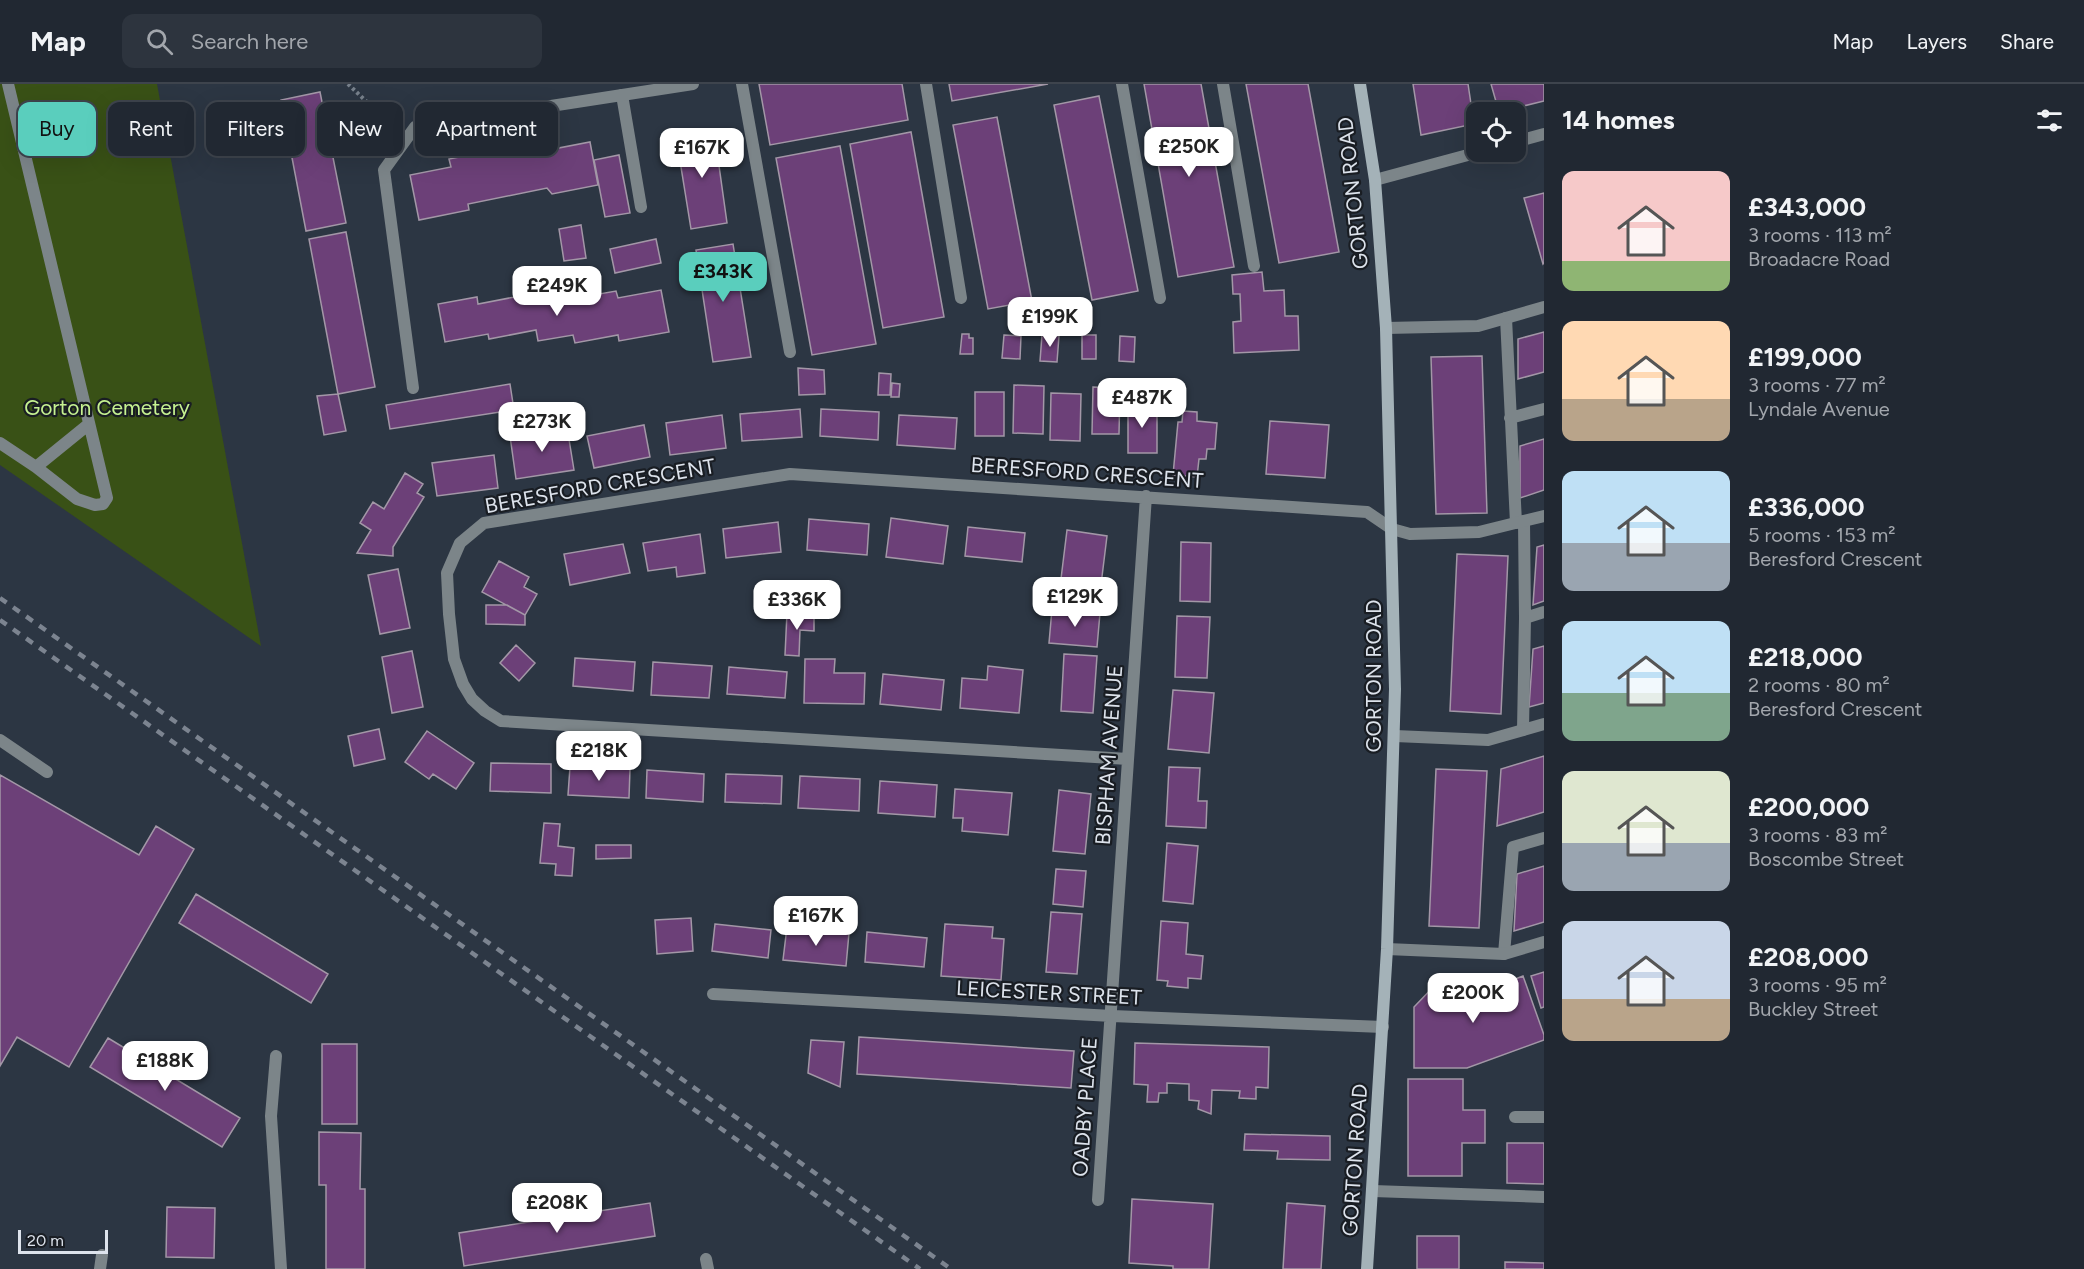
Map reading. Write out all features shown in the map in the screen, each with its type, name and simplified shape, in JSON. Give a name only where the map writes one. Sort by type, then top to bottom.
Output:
[{"type":"main road","name":"GORTON ROAD","points":[[1360,84],[1375,180],[1386,328],[1395,736],[1383,1027],[1367,1269]]},
{"type":"street","points":[[0,442],[77,499],[95,505],[104,504],[107,498],[8,84]]},
{"type":"street","points":[[413,388],[384,170],[415,128],[693,84]]},
{"type":"street","points":[[742,84],[790,352]]},
{"type":"street","points":[[926,84],[961,298]]},
{"type":"street","points":[[1122,84],[1160,298]]},
{"type":"street","points":[[1223,84],[1254,266]]},
{"type":"street","points":[[621,95],[641,207]]},
{"type":"street","points":[[1526,139],[1544,134]]},
{"type":"street","points":[[1375,180],[1466,156]]},
{"type":"street","points":[[1386,328],[1478,326],[1544,307]]},
{"type":"street","points":[[1506,318],[1510,418],[1520,522],[1525,618],[1523,730]]},
{"type":"street","points":[[1510,418],[1544,409]]},
{"type":"street","points":[[36,467],[89,424]]},
{"type":"street","name":"BERESFORD CRESCENT","points":[[1128,759],[501,721],[472,699],[463,684],[454,659],[447,573],[460,543],[484,523],[790,474],[1367,512],[1392,529]]},
{"type":"street","name":"BISPHAM AVENUE","points":[[1112,1016],[1146,496]]},
{"type":"street","points":[[1392,529],[1410,534],[1479,532],[1544,516]]},
{"type":"street","points":[[1525,618],[1544,612]]},
{"type":"street","points":[[1395,736],[1488,740],[1544,724]]},
{"type":"street","points":[[0,740],[47,772]]},
{"type":"street","points":[[1504,954],[1513,847],[1544,838]]},
{"type":"street","points":[[1387,949],[1504,954],[1544,942]]},
{"type":"street","name":"LEICESTER STREET","points":[[713,994],[1112,1016],[1383,1027]]},
{"type":"street","name":"OADBY PLACE","points":[[1098,1200],[1112,1016]]},
{"type":"street","points":[[276,1056],[271,1116],[281,1269]]},
{"type":"street","points":[[1515,1116],[1544,1117]]},
{"type":"street","points":[[1373,1191],[1544,1197]]},
{"type":"street","points":[[100,1269],[102,1255]]},
{"type":"path","points":[[348,84],[406,139]]},
{"type":"green space","name":"Gorton Cemetery","points":[[0,84],[157,84],[160,102],[108,102],[108,156],[170,156],[261,646],[0,465]]},
{"type":"building","points":[[759,84],[902,84],[908,120],[770,145]]},
{"type":"building","points":[[949,84],[1048,84],[952,101]]},
{"type":"building","points":[[1144,84],[1201,84],[1234,267],[1178,277]]},
{"type":"building","points":[[1246,84],[1308,84],[1339,252],[1279,263]]},
{"type":"building","points":[[1413,84],[1468,84],[1471,102],[1466,102],[1466,126],[1421,135]]},
{"type":"building","points":[[1491,84],[1544,84],[1544,101],[1526,105],[1526,102],[1496,102]]},
{"type":"building","points":[[320,92],[322,102],[317,102],[317,156],[333,156],[346,223],[306,231],[292,156],[305,156],[305,102],[281,102],[281,100]]},
{"type":"building","points":[[1099,96],[1138,291],[1092,300],[1054,105]]},
{"type":"building","points":[[997,117],[1032,301],[988,309],[953,125]]},
{"type":"building","points":[[714,130],[727,223],[691,229],[676,136]]},
{"type":"building","points":[[911,132],[944,317],[883,328],[850,144]]},
{"type":"building","points":[[590,142],[598,185],[552,194],[547,188],[468,204],[469,210],[419,220],[410,175],[451,167],[449,159],[464,156],[558,156],[558,148]]},
{"type":"building","points":[[840,146],[876,344],[812,355],[776,158]]},
{"type":"building","points":[[619,155],[630,213],[605,217],[594,160]]},
{"type":"building","points":[[1544,193],[1544,263],[1543,264],[1524,198]]},
{"type":"building","points":[[581,225],[586,258],[564,261],[559,229]]},
{"type":"building","points":[[346,232],[375,387],[338,394],[309,239]]},
{"type":"building","points":[[656,239],[661,263],[615,273],[610,249]]},
{"type":"building","points":[[733,244],[751,357],[713,362],[696,250]]},
{"type":"building","points":[[1262,272],[1264,291],[1284,290],[1285,316],[1298,316],[1299,350],[1234,353],[1233,322],[1241,321],[1240,294],[1233,294],[1232,275]]},
{"type":"building","points":[[661,290],[669,332],[619,341],[618,335],[575,343],[573,335],[538,341],[536,330],[489,339],[488,334],[445,342],[438,304],[477,297],[478,304],[525,295],[526,300],[570,292],[571,299],[616,291],[618,298]]},
{"type":"building","points":[[1544,332],[1544,372],[1518,379],[1518,339]]},
{"type":"building","points":[[962,334],[969,334],[969,338],[973,338],[973,354],[960,354]]},
{"type":"building","points":[[1004,335],[1021,336],[1020,359],[1002,358]]},
{"type":"building","points":[[1042,335],[1059,336],[1057,362],[1040,361]]},
{"type":"building","points":[[1082,335],[1096,335],[1096,359],[1082,359]]},
{"type":"building","points":[[1120,336],[1135,337],[1134,362],[1119,361]]},
{"type":"building","points":[[1482,356],[1487,513],[1436,514],[1431,357]]},
{"type":"building","points":[[798,368],[824,370],[825,394],[799,395]]},
{"type":"building","points":[[879,373],[891,374],[890,395],[878,395]]},
{"type":"building","points":[[892,383],[900,384],[899,397],[891,397]]},
{"type":"building","points":[[510,384],[514,410],[390,429],[386,405]]},
{"type":"building","points":[[1014,385],[1044,386],[1043,434],[1013,433]]},
{"type":"building","points":[[1093,387],[1120,388],[1119,434],[1092,434]]},
{"type":"building","points":[[975,392],[1004,392],[1004,436],[975,436]]},
{"type":"building","points":[[1051,393],[1081,394],[1080,441],[1050,440]]},
{"type":"building","points":[[338,394],[346,431],[324,435],[317,396]]},
{"type":"building","points":[[1128,405],[1157,405],[1157,453],[1128,453]]},
{"type":"building","points":[[800,409],[802,437],[742,441],[740,414]]},
{"type":"building","points":[[821,409],[879,412],[878,440],[820,436]]},
{"type":"building","points":[[1183,411],[1197,412],[1197,421],[1217,423],[1215,449],[1207,449],[1206,459],[1199,459],[1197,477],[1173,475],[1178,422],[1182,422]]},
{"type":"building","points":[[722,415],[726,448],[670,455],[666,423]]},
{"type":"building","points":[[899,415],[957,418],[955,449],[897,445]]},
{"type":"building","points":[[1270,421],[1329,425],[1325,478],[1266,474]]},
{"type":"building","points":[[644,425],[650,457],[594,468],[587,436]]},
{"type":"building","points":[[567,427],[574,470],[516,479],[510,436]]},
{"type":"building","points":[[1544,439],[1544,490],[1520,498],[1520,446]]},
{"type":"building","points":[[494,455],[498,488],[437,496],[432,463]]},
{"type":"building","points":[[405,473],[423,484],[417,493],[424,497],[393,547],[393,556],[357,553],[371,530],[360,523],[373,502],[384,509]]},
{"type":"building","points":[[891,518],[948,526],[943,564],[886,557]]},
{"type":"building","points":[[809,519],[869,524],[867,555],[807,550]]},
{"type":"building","points":[[778,522],[781,552],[726,558],[723,529]]},
{"type":"building","points":[[968,527],[1025,533],[1022,562],[965,556]]},
{"type":"building","points":[[1067,530],[1107,536],[1099,601],[1059,595]]},
{"type":"building","points":[[700,534],[705,573],[677,577],[676,567],[648,571],[643,543]]},
{"type":"building","points":[[1181,542],[1211,543],[1210,602],[1180,601]]},
{"type":"building","points":[[623,544],[630,573],[570,585],[564,554]]},
{"type":"building","points":[[1544,545],[1544,601],[1533,605],[1537,547]]},
{"type":"building","points":[[1457,554],[1508,556],[1501,714],[1450,711]]},
{"type":"building","points":[[499,561],[529,577],[524,587],[537,594],[525,615],[482,592]]},
{"type":"building","points":[[398,569],[410,628],[380,634],[368,575]]},
{"type":"building","points":[[486,605],[507,605],[525,615],[525,625],[486,624]]},
{"type":"building","points":[[1052,609],[1100,613],[1097,647],[1049,643]]},
{"type":"building","points":[[802,612],[814,612],[814,631],[800,630],[799,656],[785,655],[787,613],[801,614]]},
{"type":"building","points":[[1177,616],[1210,617],[1207,678],[1175,677]]},
{"type":"building","points":[[516,645],[535,663],[519,681],[500,663]]},
{"type":"building","points":[[1544,646],[1544,703],[1529,707],[1533,649]]},
{"type":"building","points":[[412,651],[423,707],[392,713],[382,657]]},
{"type":"building","points":[[1064,654],[1097,656],[1093,713],[1061,711]]},
{"type":"building","points":[[575,658],[635,662],[633,691],[573,686]]},
{"type":"building","points":[[805,659],[835,659],[834,673],[865,673],[864,704],[804,703]]},
{"type":"building","points":[[653,662],[712,666],[709,698],[651,695]]},
{"type":"building","points":[[988,666],[1023,670],[1019,713],[960,708],[962,678],[987,680]]},
{"type":"building","points":[[729,667],[787,672],[785,698],[727,694]]},
{"type":"building","points":[[883,674],[944,680],[941,710],[880,704]]},
{"type":"building","points":[[1173,690],[1214,693],[1209,753],[1168,749]]},
{"type":"building","points":[[379,729],[385,759],[354,766],[348,736]]},
{"type":"building","points":[[427,731],[474,763],[456,789],[433,774],[429,779],[405,762]]},
{"type":"building","points":[[1544,756],[1544,812],[1497,826],[1501,769]]},
{"type":"building","points":[[491,763],[551,764],[551,793],[490,791]]},
{"type":"building","points":[[570,767],[630,769],[629,798],[568,795]]},
{"type":"building","points":[[1169,767],[1200,768],[1198,801],[1207,801],[1206,828],[1166,826]]},
{"type":"building","points":[[1436,769],[1487,771],[1479,928],[1429,926]]},
{"type":"building","points":[[647,770],[704,774],[703,802],[646,798]]},
{"type":"building","points":[[726,774],[782,776],[781,804],[725,802]]},
{"type":"building","points":[[0,775],[139,855],[156,826],[194,849],[69,1067],[17,1037],[0,1066]]},
{"type":"building","points":[[800,776],[860,779],[859,811],[798,808]]},
{"type":"building","points":[[880,781],[937,785],[935,817],[878,813]]},
{"type":"building","points":[[955,789],[1012,793],[1008,835],[962,831],[963,818],[953,818]]},
{"type":"building","points":[[1059,790],[1091,794],[1085,854],[1053,851]]},
{"type":"building","points":[[544,823],[560,824],[558,846],[574,848],[572,876],[555,875],[556,864],[540,863]]},
{"type":"building","points":[[1167,843],[1198,846],[1193,904],[1163,901]]},
{"type":"building","points":[[596,845],[631,845],[631,858],[596,859]]},
{"type":"building","points":[[1544,866],[1544,922],[1514,931],[1517,874]]},
{"type":"building","points":[[1056,869],[1086,871],[1083,907],[1053,904]]},
{"type":"building","points":[[196,894],[328,974],[311,1003],[179,923]]},
{"type":"building","points":[[1051,912],[1082,914],[1077,974],[1046,972]]},
{"type":"building","points":[[691,918],[693,951],[657,954],[655,920]]},
{"type":"building","points":[[1161,921],[1188,923],[1186,954],[1203,956],[1201,979],[1188,978],[1188,988],[1167,986],[1168,981],[1157,980]]},
{"type":"building","points":[[715,924],[771,930],[768,958],[712,951]]},
{"type":"building","points":[[945,924],[993,927],[992,938],[1004,939],[1001,980],[941,976]]},
{"type":"building","points":[[787,927],[849,933],[846,966],[783,960]]},
{"type":"building","points":[[867,932],[927,938],[924,967],[865,962]]},
{"type":"building","points":[[1544,972],[1544,1007],[1541,1008],[1531,976]]},
{"type":"building","points":[[1523,976],[1544,1040],[1467,1068],[1414,1068],[1414,1007],[1438,982],[1497,986]]},
{"type":"building","points":[[859,1037],[1074,1051],[1071,1088],[857,1074]]},
{"type":"building","points":[[108,1038],[240,1118],[222,1147],[90,1067]]},
{"type":"building","points":[[811,1040],[844,1042],[840,1087],[808,1073]]},
{"type":"building","points":[[1135,1043],[1269,1047],[1268,1088],[1256,1087],[1256,1099],[1239,1098],[1240,1091],[1212,1090],[1211,1114],[1198,1109],[1199,1101],[1189,1100],[1189,1084],[1167,1083],[1167,1093],[1159,1093],[1158,1102],[1147,1102],[1148,1085],[1134,1084]]},
{"type":"building","points":[[322,1044],[357,1044],[357,1124],[322,1124]]},
{"type":"building","points":[[1408,1079],[1463,1079],[1463,1110],[1485,1110],[1485,1143],[1462,1143],[1462,1176],[1408,1176]]},
{"type":"building","points":[[319,1132],[361,1133],[360,1189],[365,1189],[365,1269],[326,1269],[326,1185],[319,1185]]},
{"type":"building","points":[[1245,1134],[1330,1136],[1330,1160],[1277,1159],[1278,1151],[1244,1150]]},
{"type":"building","points":[[1507,1143],[1544,1143],[1544,1184],[1507,1183]]},
{"type":"building","points":[[1132,1199],[1213,1204],[1209,1269],[1173,1269],[1173,1266],[1129,1263]]},
{"type":"building","points":[[650,1203],[655,1236],[464,1266],[459,1233]]},
{"type":"building","points":[[1287,1203],[1325,1206],[1321,1269],[1283,1269]]},
{"type":"building","points":[[167,1207],[215,1208],[214,1258],[166,1257]]},
{"type":"building","points":[[1417,1236],[1459,1236],[1459,1269],[1417,1269]]},
{"type":"building","points":[[1505,1262],[1544,1263],[1544,1269],[1505,1269]]},
{"type":"railway","points":[[0,598],[951,1269]]},
{"type":"railway","points":[[0,620],[920,1269]]}]
